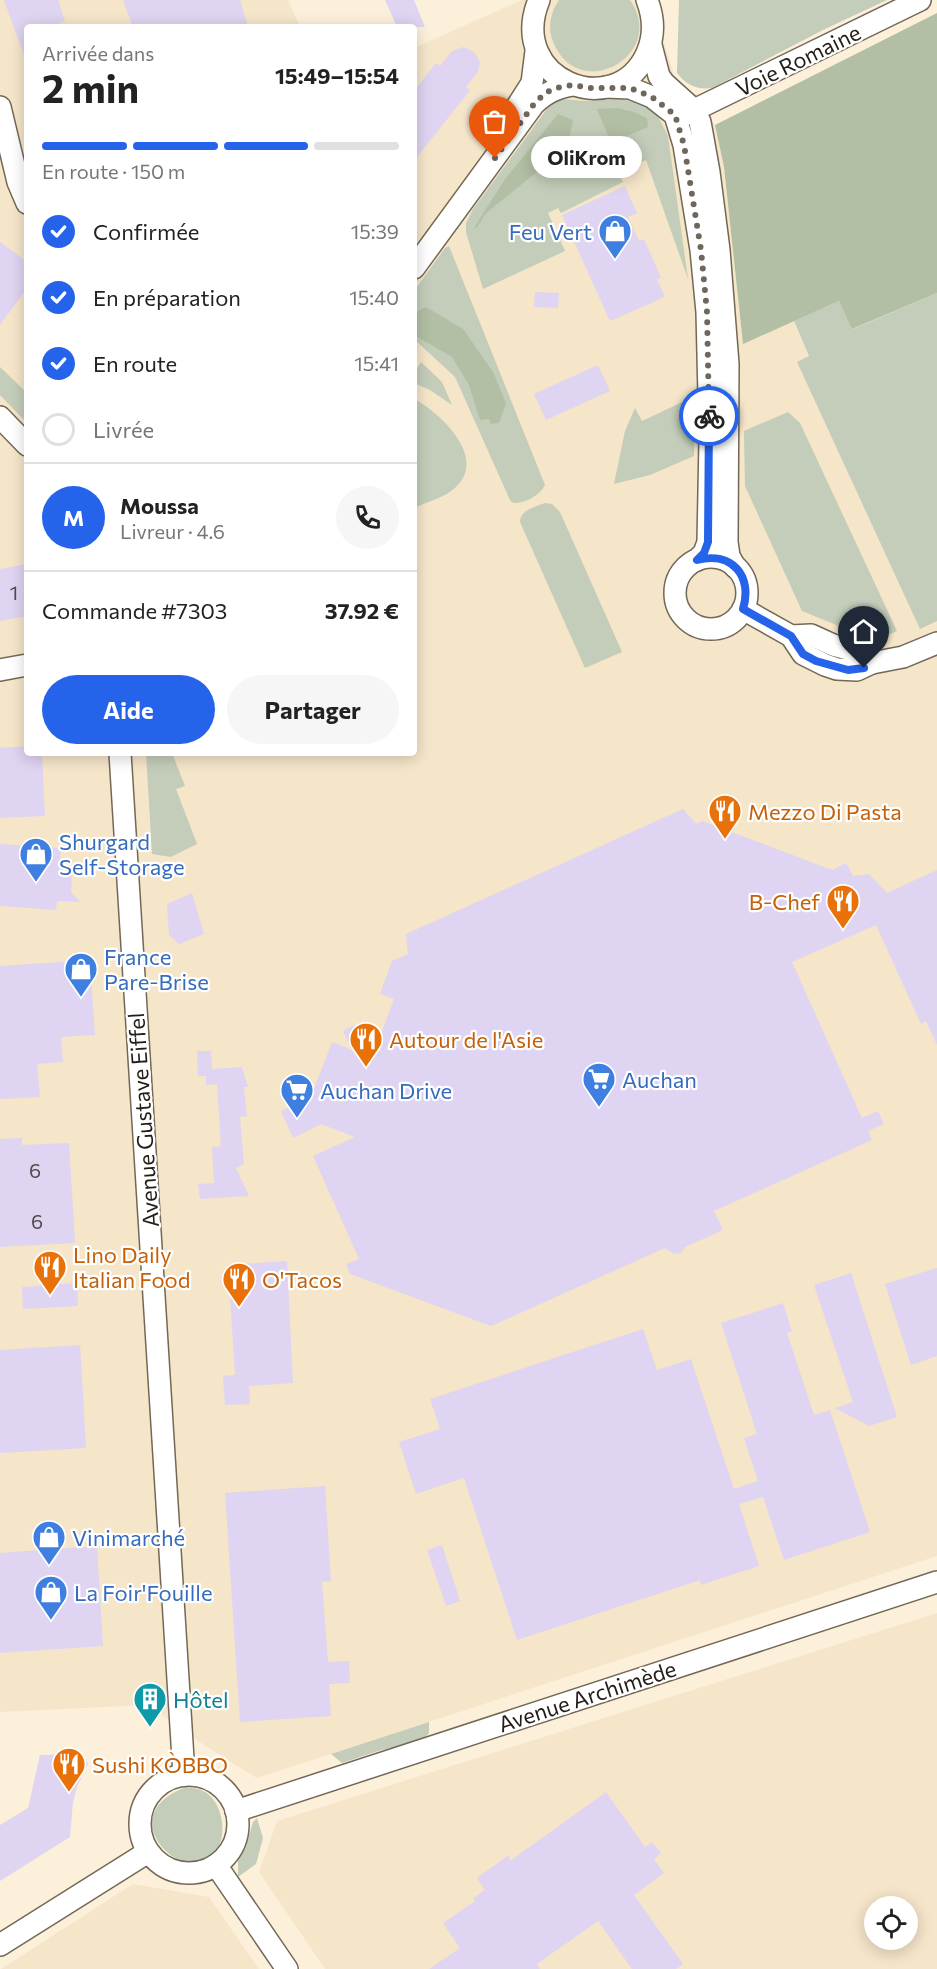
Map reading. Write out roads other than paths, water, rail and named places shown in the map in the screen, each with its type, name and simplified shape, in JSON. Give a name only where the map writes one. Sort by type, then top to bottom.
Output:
[{"type":"street","points":[[539,0],[533,14],[532,33],[536,51],[545,66],[558,77],[573,85],[589,88],[630,88],[645,93],[685,113],[700,122],[709,172],[725,312],[728,386],[727,542],[729,556],[742,576],[747,598],[736,619],[726,626],[715,629],[692,624],[678,607],[675,596],[676,585],[681,574],[704,553],[708,542],[710,440],[707,312],[701,250],[680,127],[685,113]]},
{"type":"street","name":"Voie Romaine","points":[[685,113],[920,0]]},
{"type":"street","points":[[606,87],[634,72],[644,60],[651,45],[653,28],[648,2]]},
{"type":"street","points":[[651,45],[658,76],[685,113]]},
{"type":"street","points":[[417,243],[525,96],[532,83],[536,51]]},
{"type":"street","points":[[417,264],[534,104],[545,93],[573,85]]},
{"type":"street","points":[[0,107],[18,182],[24,196]]},
{"type":"street","points":[[0,417],[24,442]]},
{"type":"street","points":[[697,560],[717,558],[735,567]]},
{"type":"street","points":[[743,609],[791,636],[811,635],[833,645],[856,651],[872,663],[903,657],[937,644]]},
{"type":"street","points":[[0,670],[24,666]]},
{"type":"street","name":"Avenue Gustave Eiffel","points":[[120,756],[184,1774]]},
{"type":"street","name":"Avenue Archimède","points":[[236,1810],[937,1582]]},
{"type":"street","points":[[184,1774],[204,1777],[222,1787],[231,1798],[236,1810],[238,1826],[235,1841],[227,1855],[216,1865],[202,1872],[187,1874],[172,1871],[148,1852],[141,1837],[139,1820],[144,1803],[153,1789],[167,1779],[184,1774]]},
{"type":"street","points":[[0,1945],[148,1852]]},
{"type":"street","points":[[216,1865],[287,1969]]},
{"type":"place","name":"OliKrom","points":[[495,158]]},
{"type":"place","name":"Feu Vert","points":[[615,260]]},
{"type":"place","name":"Mezzo Di Pasta","points":[[725,840]]},
{"type":"place","name":"Shurgard Self-Storage","points":[[36,883]]},
{"type":"place","name":"B-Chef","points":[[843,930]]},
{"type":"place","name":"France Pare-Brise","points":[[81,998]]},
{"type":"place","name":"Autour de l'Asie","points":[[366,1068]]},
{"type":"place","name":"Auchan","points":[[599,1108]]},
{"type":"place","name":"Auchan Drive","points":[[297,1119]]},
{"type":"place","name":"Lino Daily Italian Food","points":[[50,1296]]},
{"type":"place","name":"O'Tacos","points":[[239,1308]]},
{"type":"place","name":"Vinimarché","points":[[49,1566]]},
{"type":"place","name":"La Foir'Fouille","points":[[51,1621]]},
{"type":"place","name":"Hôtel","points":[[150,1728]]},
{"type":"place","name":"Sushi KÒBBO","points":[[69,1793]]}]
